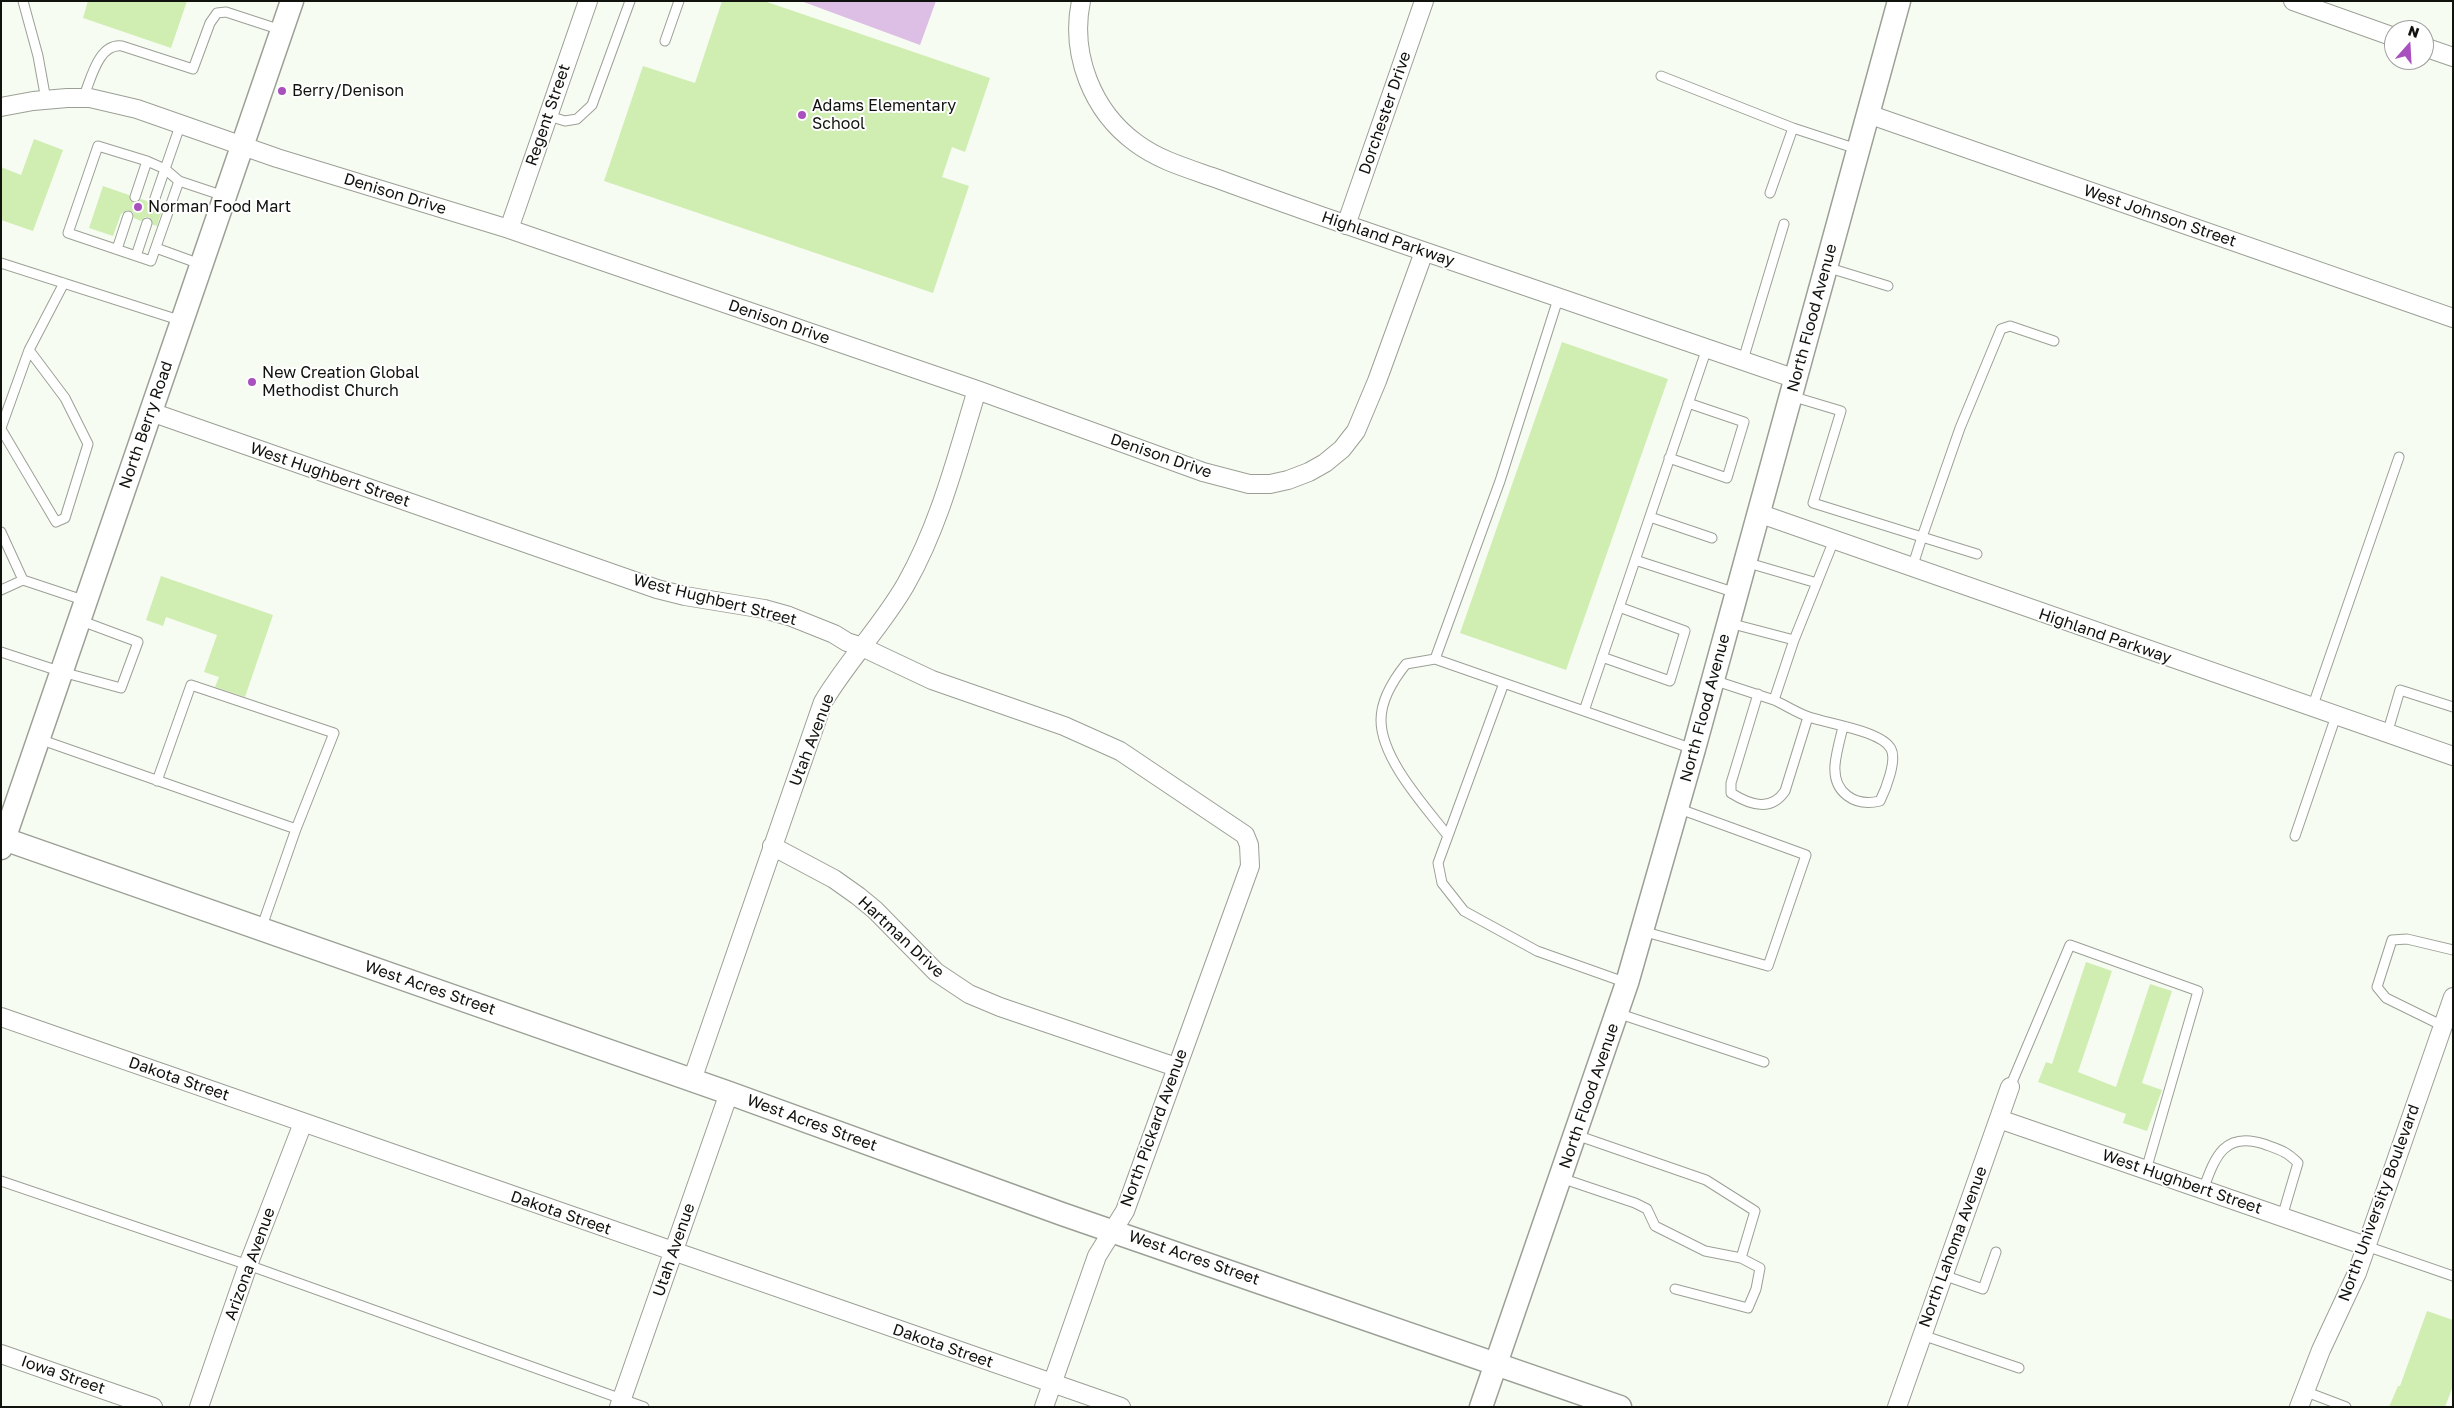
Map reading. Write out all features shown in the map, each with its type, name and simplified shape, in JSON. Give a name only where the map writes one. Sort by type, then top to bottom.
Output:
[{"type":"street","name":"North Berry Road","points":[[3,844],[292,1]]},
{"type":"street","name":"Regent Street","points":[[509,229],[588,1]]},
{"type":"street","name":"Highland Parkway","points":[[1080,1],[1079,42],[1086,77],[1106,111],[1119,128],[1135,142],[1161,158],[1558,299],[1743,360],[1793,387]]},
{"type":"street","name":"Dorchester Drive","points":[[1346,225],[1424,1]]},
{"type":"street","name":"North Flood Avenue","points":[[1481,1407],[1627,982],[1694,749],[1857,149],[1900,1]]},
{"type":"street","points":[[2293,1],[2384,33]]},
{"type":"street","points":[[2434,50],[2453,57]]},
{"type":"street","name":"Denison Drive","points":[[1,107],[46,100],[83,98],[117,103],[181,123],[243,146],[509,229],[977,390],[1230,480],[1250,484],[1288,480],[1325,463],[1342,449],[1356,431],[1378,381],[1424,252]]},
{"type":"street","name":"West Johnson Street","points":[[1868,114],[2453,318]]},
{"type":"street","name":"Utah Avenue","points":[[692,1080],[823,702],[838,677],[886,618],[919,559],[949,480],[977,390]]},
{"type":"street","name":"West Hughbert Street","points":[[151,412],[657,589],[781,613],[862,647],[932,680],[1064,726],[1120,751],[1235,827],[1245,836],[1249,845]]},
{"type":"street","name":"Highland Parkway","points":[[1758,513],[2453,756]]},
{"type":"street","name":"West Acres Street","points":[[3,844],[261,929],[1620,1407]]},
{"type":"street","name":"North Pickard Avenue","points":[[1044,1407],[1097,1256],[1125,1211],[1250,866],[1249,845]]},
{"type":"street","name":"Hartman Drive","points":[[772,846],[834,879],[858,896],[875,910],[936,972],[968,994],[1000,1007],[1176,1067]]},
{"type":"street","name":"North University Boulevard","points":[[2302,1399],[2357,1273],[2453,997]]},
{"type":"street","name":"Dakota Street","points":[[1,1016],[1121,1407]]},
{"type":"street","name":"North Lahoma Avenue","points":[[1897,1407],[2010,1087]]},
{"type":"street","name":"Utah Avenue","points":[[621,1403],[729,1093]]},
{"type":"street","name":"West Hughbert Street","points":[[1999,1119],[2366,1246]]},
{"type":"street","name":"Arizona Avenue","points":[[200,1407],[248,1266],[303,1123]]},
{"type":"street","name":"Iowa Street","points":[[1,1354],[153,1407]]},
{"type":"lane","points":[[23,1],[38,56],[46,100]]},
{"type":"lane","points":[[549,116],[565,121],[577,119],[592,105],[630,1]]},
{"type":"lane","points":[[665,41],[679,1]]},
{"type":"lane","points":[[83,98],[101,56],[110,47],[122,46],[193,69],[210,23],[217,13],[226,12],[282,31]]},
{"type":"lane","points":[[1661,76],[1793,128],[1857,149]]},
{"type":"lane","points":[[154,204],[181,123]]},
{"type":"lane","points":[[1770,193],[1793,128]]},
{"type":"lane","points":[[179,181],[151,261],[68,233],[98,146],[147,161],[165,169],[179,181],[226,197]]},
{"type":"lane","points":[[135,197],[147,161]]},
{"type":"lane","points":[[116,249],[128,216]]},
{"type":"lane","points":[[136,256],[147,223]]},
{"type":"lane","points":[[1743,360],[1784,224]]},
{"type":"lane","points":[[156,248],[202,264]]},
{"type":"lane","points":[[1,263],[182,321]]},
{"type":"lane","points":[[1826,267],[1888,286]]},
{"type":"lane","points":[[29,350],[65,398],[88,444],[66,518],[56,522],[1,429],[29,350],[64,283]]},
{"type":"lane","points":[[1435,659],[1500,481],[1558,299]]},
{"type":"lane","points":[[1912,568],[1960,428],[2001,329],[2010,326],[2054,341]]},
{"type":"lane","points":[[1584,711],[1707,348]]},
{"type":"lane","points":[[1793,387],[1842,411],[1813,503],[1978,554]]},
{"type":"lane","points":[[1669,458],[1727,478],[1744,422],[1688,403]]},
{"type":"lane","points":[[2312,708],[2399,457]]},
{"type":"lane","points":[[1650,517],[1712,538]]},
{"type":"lane","points":[[1,532],[23,580],[138,642],[121,688],[62,672],[1,652]]},
{"type":"lane","points":[[1774,700],[1794,640],[1834,540]]},
{"type":"lane","points":[[1635,560],[1736,593]]},
{"type":"lane","points":[[1745,562],[1817,583]]},
{"type":"lane","points":[[1,590],[23,580]]},
{"type":"lane","points":[[1602,657],[1670,680],[1685,631],[1619,608]]},
{"type":"lane","points":[[1728,623],[1794,640]]},
{"type":"lane","points":[[1448,836],[1418,799],[1387,749],[1381,719],[1391,684],[1406,664],[1435,659],[1694,749]]},
{"type":"lane","points":[[1713,680],[1774,700],[1808,717],[1882,738],[1892,749],[1891,769],[1887,788],[1880,801],[1870,804],[1850,799],[1838,787],[1835,766],[1843,727]]},
{"type":"lane","points":[[1504,683],[1438,863],[1442,883],[1464,911],[1537,952],[1627,982]]},
{"type":"lane","points":[[157,781],[191,685],[334,733],[296,829],[261,929]]},
{"type":"lane","points":[[2387,734],[2400,690],[2453,707]]},
{"type":"lane","points":[[1758,694],[1731,783],[1731,793],[1742,800],[1765,805],[1779,801],[1786,791],[1808,717]]},
{"type":"lane","points":[[2294,836],[2336,716]]},
{"type":"lane","points":[[38,739],[296,829]]},
{"type":"lane","points":[[1642,931],[1768,966],[1806,855],[1677,808]]},
{"type":"lane","points":[[2443,1026],[2386,998],[2377,986],[2392,940],[2407,939],[2453,950]]},
{"type":"lane","points":[[2010,1087],[2070,946],[2198,991],[2146,1170]]},
{"type":"lane","points":[[1617,1013],[1764,1062]]},
{"type":"lane","points":[[1576,1135],[1706,1180],[1755,1210],[1741,1258]]},
{"type":"lane","points":[[2203,1190],[2214,1159],[2229,1144],[2248,1139],[2287,1152],[2298,1163],[2282,1217]]},
{"type":"lane","points":[[1561,1178],[1641,1206],[1647,1209],[1654,1226],[1705,1251],[1741,1258],[1760,1268],[1756,1289],[1748,1308],[1675,1289]]},
{"type":"lane","points":[[1,1181],[248,1266],[621,1403],[644,1407]]},
{"type":"lane","points":[[2366,1246],[2453,1276]]},
{"type":"lane","points":[[1943,1275],[1983,1289],[1996,1252]]},
{"type":"lane","points":[[1922,1335],[2018,1368]]},
{"type":"lane","points":[[2302,1399],[2346,1407]]},
{"type":"shaded area","points":[[801,1],[936,1],[920,45]]},
{"type":"building","points":[[88,1],[187,1],[171,48],[83,18]]},
{"type":"building","name":"Adams Elementary School","points":[[722,1],[764,1],[990,78],[965,152],[952,147],[942,177],[969,186],[933,293],[604,181],[643,66],[695,83]]},
{"type":"building","points":[[34,139],[63,150],[33,231],[1,220],[1,167],[21,175]]},
{"type":"building","points":[[103,186],[129,195],[133,203],[137,203],[141,199],[147,201],[147,206],[151,210],[157,209],[159,205],[163,207],[157,226],[153,225],[149,217],[145,217],[141,221],[134,218],[133,212],[127,210],[121,214],[113,236],[89,228]]},
{"type":"building","points":[[1562,342],[1668,379],[1566,670],[1460,633]]},
{"type":"building","points":[[161,576],[273,615],[245,697],[215,687],[219,677],[204,672],[217,635],[166,617],[163,626],[146,620]]},
{"type":"building","points":[[2086,962],[2112,971],[2078,1072],[2116,1087],[2150,984],[2172,991],[2142,1083],[2162,1090],[2147,1131],[2123,1123],[2126,1114],[2038,1082],[2046,1062],[2052,1064]]},
{"type":"building","points":[[2427,1311],[2453,1320],[2453,1386],[2445,1407],[2389,1407],[2398,1386],[2400,1386]]},
{"type":"place","name":"Berry/Denison","points":[[282,91]]},
{"type":"place","name":"Adams Elementary School","points":[[802,115]]},
{"type":"place","name":"Norman Food Mart","points":[[138,207]]},
{"type":"place","name":"New Creation Global Methodist Church","points":[[252,382]]}]
